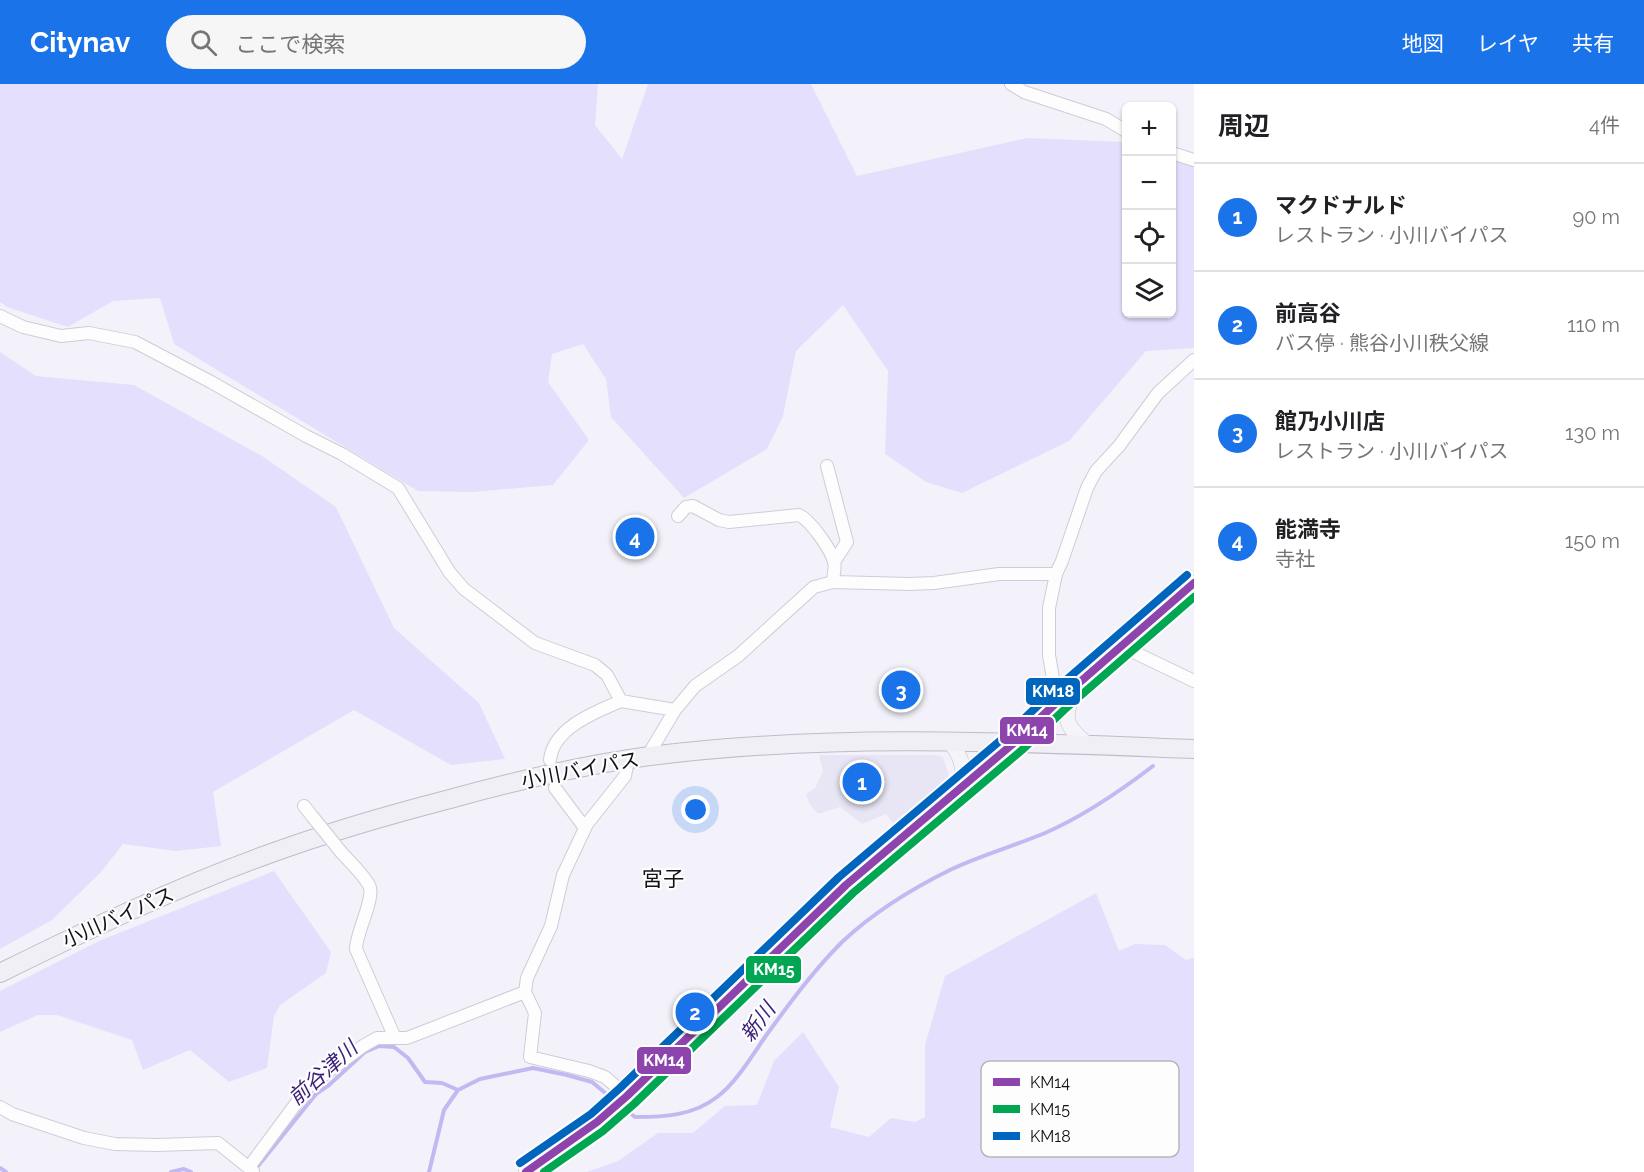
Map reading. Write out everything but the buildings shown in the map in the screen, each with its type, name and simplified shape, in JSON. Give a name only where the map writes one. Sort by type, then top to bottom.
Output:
[{"type":"highway","name":"小川バイパス","points":[[0,973],[189,885],[322,836],[478,791],[583,767],[638,758],[774,744],[858,740],[1015,742],[1194,749]]},
{"type":"main road","points":[[526,1172],[597,1122],[627,1096],[846,885],[1015,742],[1057,702],[1194,583]]},
{"type":"main road","points":[[1076,686],[1069,704],[1069,725],[1073,732],[1088,745]]},
{"type":"main road","points":[[949,741],[961,757],[963,765],[962,777],[957,790]]},
{"type":"street","points":[[1011,84],[1024,92],[1106,119],[1122,129]]},
{"type":"street","points":[[1176,154],[1194,160]]},
{"type":"street","points":[[0,316],[23,327],[61,336],[89,333],[135,342],[342,454],[398,488],[450,573],[464,589],[535,643],[595,665],[607,675],[621,701]]},
{"type":"street","points":[[1057,702],[1049,655],[1049,608],[1056,574],[1087,488],[1096,471],[1119,446],[1158,393],[1194,360]]},
{"type":"street","points":[[827,466],[847,542],[834,562],[833,582]]},
{"type":"street","points":[[678,516],[686,507],[693,506],[719,520],[729,522],[799,514],[816,529],[834,562]]},
{"type":"street","points":[[627,1096],[605,1077],[530,1057],[535,1012],[525,992],[527,978],[551,926],[563,875],[585,828],[675,710],[695,686],[738,656],[814,587],[833,582],[909,584],[999,574],[1056,574]]},
{"type":"street","points":[[1121,646],[1194,681]]},
{"type":"street","points":[[550,760],[554,744],[567,731],[599,711],[621,701],[675,710]]},
{"type":"street","points":[[555,788],[585,828]]},
{"type":"street","points":[[308,811],[370,887],[371,896],[356,938],[356,949],[395,1038]]},
{"type":"street","points":[[0,1107],[12,1114],[84,1138],[115,1144],[218,1143],[251,1169],[309,1086],[363,1046],[377,1038],[407,1038],[525,992]]},
{"type":"shaded area","points":[[0,84],[598,84],[595,125],[622,159],[648,84],[811,84],[857,176],[1027,138],[1122,142],[1122,318],[1176,318],[1176,158],[1194,165],[1194,348],[1146,351],[1069,441],[962,493],[926,482],[885,454],[888,371],[843,305],[796,351],[783,416],[767,449],[684,498],[611,417],[606,379],[583,344],[552,354],[548,382],[589,440],[553,485],[472,492],[418,491],[174,344],[160,298],[113,301],[68,327],[7,307],[0,302]]},
{"type":"shaded area","points":[[0,352],[36,376],[134,385],[262,456],[336,507],[394,628],[479,703],[505,759],[451,765],[354,710],[213,792],[221,846],[176,851],[123,844],[101,872],[52,920],[0,949]]},
{"type":"shaded area","points":[[819,755],[935,755],[943,757],[950,779],[896,826],[886,814],[862,824],[840,807],[818,814],[809,803],[806,794],[815,788],[823,771]]},
{"type":"shaded area","points":[[274,871],[331,952],[326,973],[280,1005],[274,1016],[267,1068],[229,1082],[190,1050],[143,1070],[132,1040],[57,1015],[38,1015],[0,1032],[0,991],[99,941]]},
{"type":"shaded area","points":[[1096,893],[1119,951],[1135,944],[1165,945],[1186,960],[1194,958],[1194,1172],[587,1172],[618,1161],[658,1133],[693,1133],[725,1106],[757,1105],[774,1061],[803,1032],[839,1087],[830,1127],[869,1137],[891,1118],[915,1122],[925,1117],[925,1045],[945,976]]},
{"type":"waterway","name":"新川","points":[[621,1106],[635,1117],[646,1117],[688,1112],[708,1103],[737,1077],[783,1012],[821,964],[867,921],[908,893],[952,869],[1045,833],[1074,819],[1153,766]]},
{"type":"waterway","name":"前谷津川","points":[[253,1170],[316,1094],[365,1052],[379,1046],[394,1047],[408,1058],[425,1082],[442,1083],[458,1090]]},
{"type":"waterway","name":"新川","points":[[429,1172],[444,1110],[458,1090],[480,1079],[533,1068],[592,1082],[615,1101]]},
{"type":"waterway","name":"前谷津川","points":[[0,1168],[6,1172]]},
{"type":"waterway","name":"前谷津川","points":[[171,1172],[184,1169],[191,1172]]},
{"type":"transit line","name":"KM18","points":[[520,1163],[591,1114],[839,877],[1008,734],[1050,694],[1187,575]]},
{"type":"transit line","name":"KM14","points":[[526,1172],[597,1122],[627,1096],[846,885],[1015,742],[1057,702],[1194,583]]},
{"type":"transit line","name":"KM15","points":[[544,1172],[603,1131],[634,1104],[853,893],[1022,750],[1064,710],[1194,597]]},
{"type":"place","name":"能満寺","points":[[635,537]]},
{"type":"place","name":"館乃小川店","points":[[901,690]]},
{"type":"place","name":"マクドナルド","points":[[862,782]]},
{"type":"place","name":"前高谷","points":[[695,1012]]},
{"type":"district","name":"宮子","points":[[663,879]]}]
